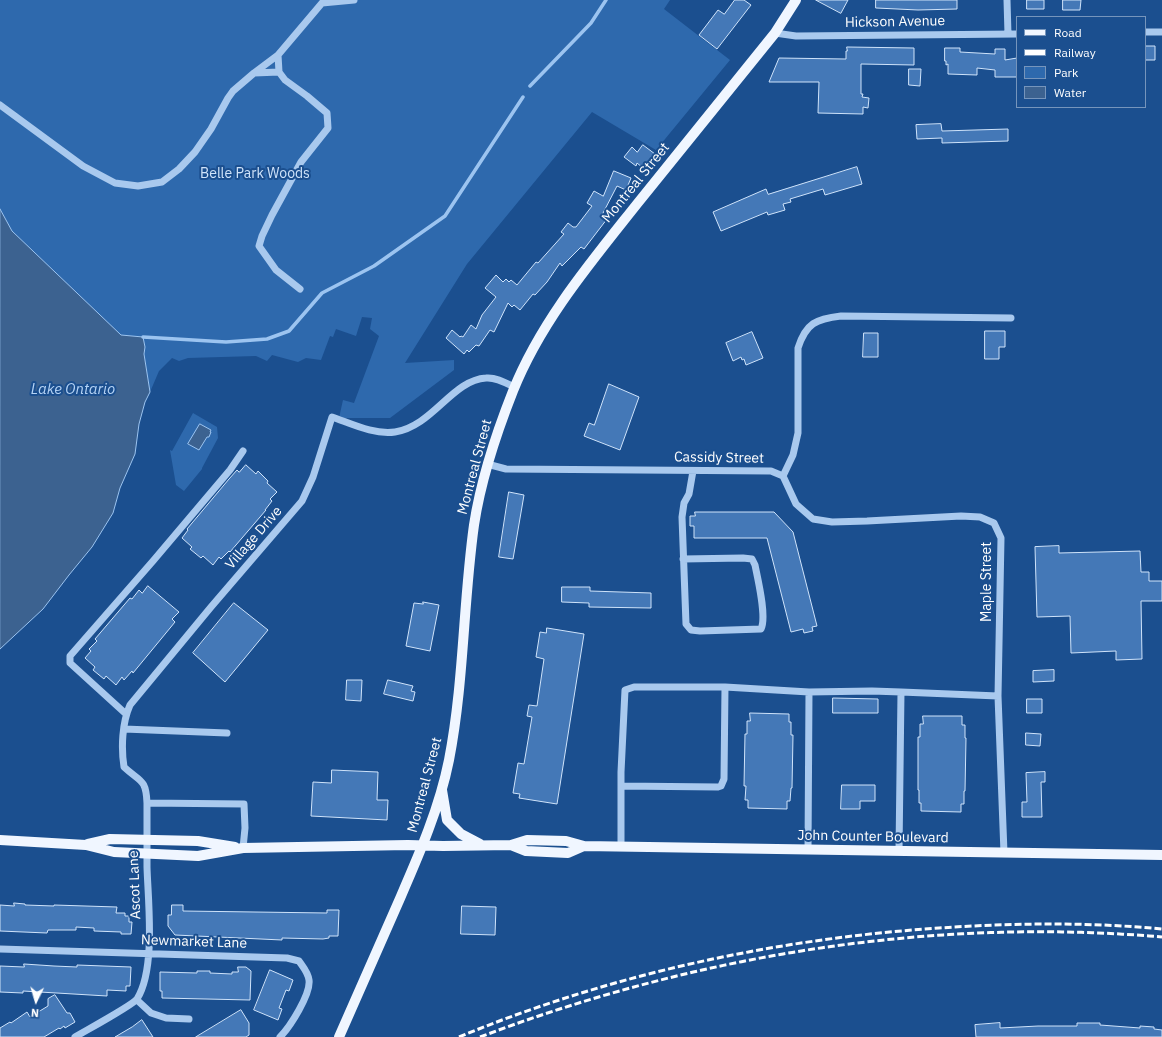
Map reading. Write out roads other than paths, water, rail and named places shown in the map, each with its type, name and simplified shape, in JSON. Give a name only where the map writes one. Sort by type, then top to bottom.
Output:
[{"type":"main road","name":"Montreal Street","points":[[339,1037],[423,845],[442,788],[448,764],[458,703],[474,523],[488,464],[514,387],[529,356],[549,321],[574,286],[607,242],[774,33],[796,0]]},
{"type":"main road","points":[[442,788],[447,820],[461,834],[482,845]]},
{"type":"main road","name":"John Counter Boulevard","points":[[86,845],[110,839],[198,840],[243,848]]},
{"type":"main road","name":"John Counter Boulevard","points":[[0,840],[86,845],[114,852],[198,856],[243,848],[423,845],[511,845],[526,852],[568,853],[584,846],[1162,855]]},
{"type":"street","points":[[0,105],[83,166],[115,183],[138,186],[162,182],[179,169],[195,152],[211,129],[230,95],[254,73],[278,55],[320,2],[354,0]]},
{"type":"street","points":[[1007,0],[1008,34]]},
{"type":"street","points":[[1146,32],[1162,32]]},
{"type":"street","name":"Hickson Avenue","points":[[774,33],[796,36],[1016,34]]},
{"type":"street","points":[[278,55],[279,72],[285,80],[307,96],[326,113],[328,128],[302,162],[272,215],[259,246],[276,270],[300,289]]},
{"type":"street","points":[[254,73],[279,72]]},
{"type":"street","points":[[784,476],[794,455],[798,433],[798,348],[802,335],[810,326],[822,318],[840,316],[1011,318]]},
{"type":"street","name":"Village Drive","points":[[147,840],[147,792],[144,783],[124,767],[124,729],[126,714],[136,696],[302,501],[313,477],[332,417],[366,429],[393,432],[406,429],[425,419],[457,390],[472,381],[492,378],[514,387]]},
{"type":"street","points":[[126,714],[70,663],[70,656],[230,470],[242,451]]},
{"type":"street","name":"Cassidy Street","points":[[488,464],[506,469],[771,471],[784,476]]},
{"type":"street","points":[[683,559],[752,559],[755,565],[764,617],[763,626],[761,629],[700,631],[692,630],[686,624],[683,559],[682,517],[684,504],[689,494],[693,470]]},
{"type":"street","name":"Maple Street","points":[[784,476],[796,504],[813,519],[832,522],[961,516],[980,517],[994,523],[1001,538],[998,696],[1004,853]]},
{"type":"street","points":[[621,847],[621,786],[625,690],[634,687],[725,687],[809,692],[901,692],[998,696]]},
{"type":"street","points":[[621,786],[721,786],[724,779],[725,687]]},
{"type":"street","points":[[808,850],[809,692]]},
{"type":"street","points":[[899,852],[901,692]]},
{"type":"street","points":[[124,729],[227,733]]},
{"type":"street","points":[[147,803],[244,804],[245,828],[243,848]]},
{"type":"street","name":"Ascot Lane","points":[[137,1000],[144,983],[149,953],[147,840]]},
{"type":"street","name":"Newmarket Lane","points":[[0,949],[287,958],[299,961],[306,971],[309,981],[306,996],[295,1018],[280,1037]]},
{"type":"street","points":[[76,1037],[137,1000],[150,1013],[166,1018],[189,1019]]},
{"type":"water","name":"Lake Ontario","points":[[0,209],[12,231],[121,335],[143,337],[150,392],[145,402],[139,424],[135,454],[120,488],[113,513],[92,547],[43,609],[0,649]]},
{"type":"water","points":[[200,424],[211,430],[211,432],[199,450],[188,444]]},
{"type":"waterway","points":[[530,86],[591,23],[606,0]]},
{"type":"waterway","points":[[143,337],[226,342],[267,339],[289,331],[322,293],[374,266],[445,216],[523,97]]},
{"type":"railway","points":[[459,1037],[575,995],[634,978],[694,963],[816,941],[878,933],[995,925],[1078,924],[1162,929]]},
{"type":"railway","points":[[480,1037],[562,1008],[645,984],[730,964],[815,949],[902,938],[988,933],[1075,932],[1162,937]]},
{"type":"park label","name":"Belle Park Woods","points":[[255,174]]}]
